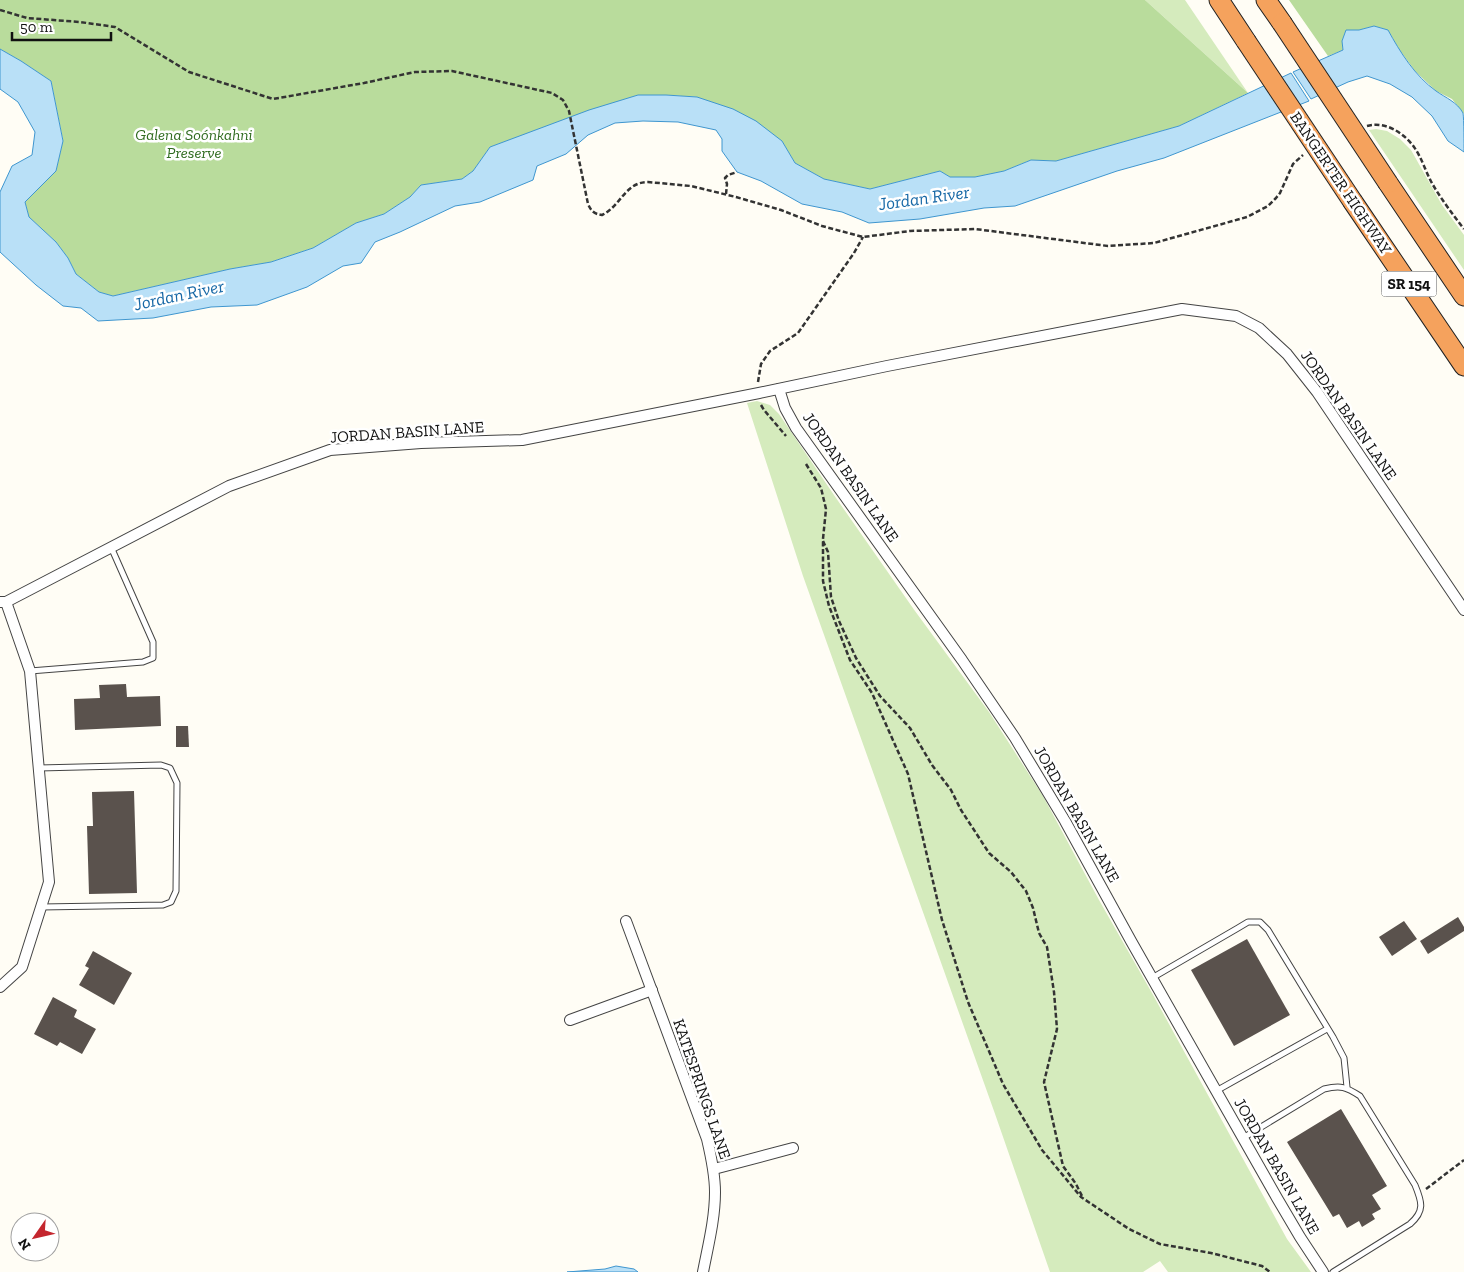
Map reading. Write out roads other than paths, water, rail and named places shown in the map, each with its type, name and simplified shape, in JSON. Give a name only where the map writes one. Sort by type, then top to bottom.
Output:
[{"type":"highway","name":"BANGERTER HIGHWAY","points":[[1219,0],[1464,366]]},
{"type":"highway","name":"SR 154","points":[[1266,0],[1464,296]]},
{"type":"street","name":"JORDAN BASIN LANE","points":[[3,602],[229,486],[330,450],[422,443],[522,440],[1151,314],[1182,310],[1236,316],[1259,328],[1287,354],[1317,392],[1464,610]]},
{"type":"street","name":"JORDAN BASIN LANE","points":[[779,389],[785,408],[796,428],[962,660],[1015,738],[1065,821],[1300,1237],[1323,1272]]},
{"type":"street","points":[[0,987],[22,967],[49,882],[30,671],[3,602]]},
{"type":"street","name":"KATESPRINGS LANE","points":[[626,921],[707,1139],[714,1169],[714,1205],[703,1272]]},
{"type":"street","points":[[570,1020],[652,990]]},
{"type":"street","points":[[714,1169],[793,1148]]},
{"type":"lane","points":[[30,671],[143,662],[153,658],[153,642],[110,547]]},
{"type":"lane","points":[[39,768],[161,765],[170,768],[177,783],[176,890],[171,902],[163,905],[41,907]]},
{"type":"lane","points":[[1152,978],[1248,922],[1260,922],[1268,930],[1344,1058],[1347,1087]]},
{"type":"lane","points":[[1216,1091],[1327,1028]]},
{"type":"lane","points":[[1243,1138],[1324,1089],[1335,1086],[1347,1087],[1360,1096],[1415,1186],[1421,1200],[1421,1209],[1418,1217],[1410,1224],[1333,1272]]},
{"type":"water","points":[[1374,26],[1388,30],[1403,55],[1421,78],[1461,109],[1463,113],[1464,152],[1448,141],[1432,116],[1412,97],[1390,84],[1367,76],[1348,82],[1311,99],[1293,72],[1343,50],[1342,41],[1346,30],[1359,30]]},
{"type":"water","name":"Jordan River","points":[[0,49],[51,81],[63,141],[56,171],[25,202],[29,217],[56,242],[68,258],[76,274],[99,292],[113,296],[230,269],[271,262],[313,248],[356,223],[384,214],[410,197],[421,185],[462,179],[473,171],[490,147],[589,110],[638,95],[697,97],[733,109],[756,121],[782,141],[795,163],[824,179],[870,189],[940,171],[950,177],[975,177],[1004,171],[1031,160],[1056,161],[1179,126],[1291,73],[1309,101],[1164,158],[1117,171],[1015,206],[984,208],[920,219],[869,223],[842,212],[802,204],[761,181],[737,172],[722,151],[722,139],[716,130],[678,122],[643,121],[615,123],[588,135],[566,154],[537,166],[533,180],[480,202],[455,206],[375,242],[361,263],[343,266],[307,287],[257,305],[211,307],[153,318],[98,321],[81,308],[63,306],[36,285],[0,252],[0,192],[12,166],[32,155],[35,132],[18,102],[0,89]]},
{"type":"water","points":[[616,1266],[634,1269],[638,1272],[567,1272],[605,1269]]},
{"type":"park label","name":"Galena Soónkahni Preserve","points":[[194,143]]}]
